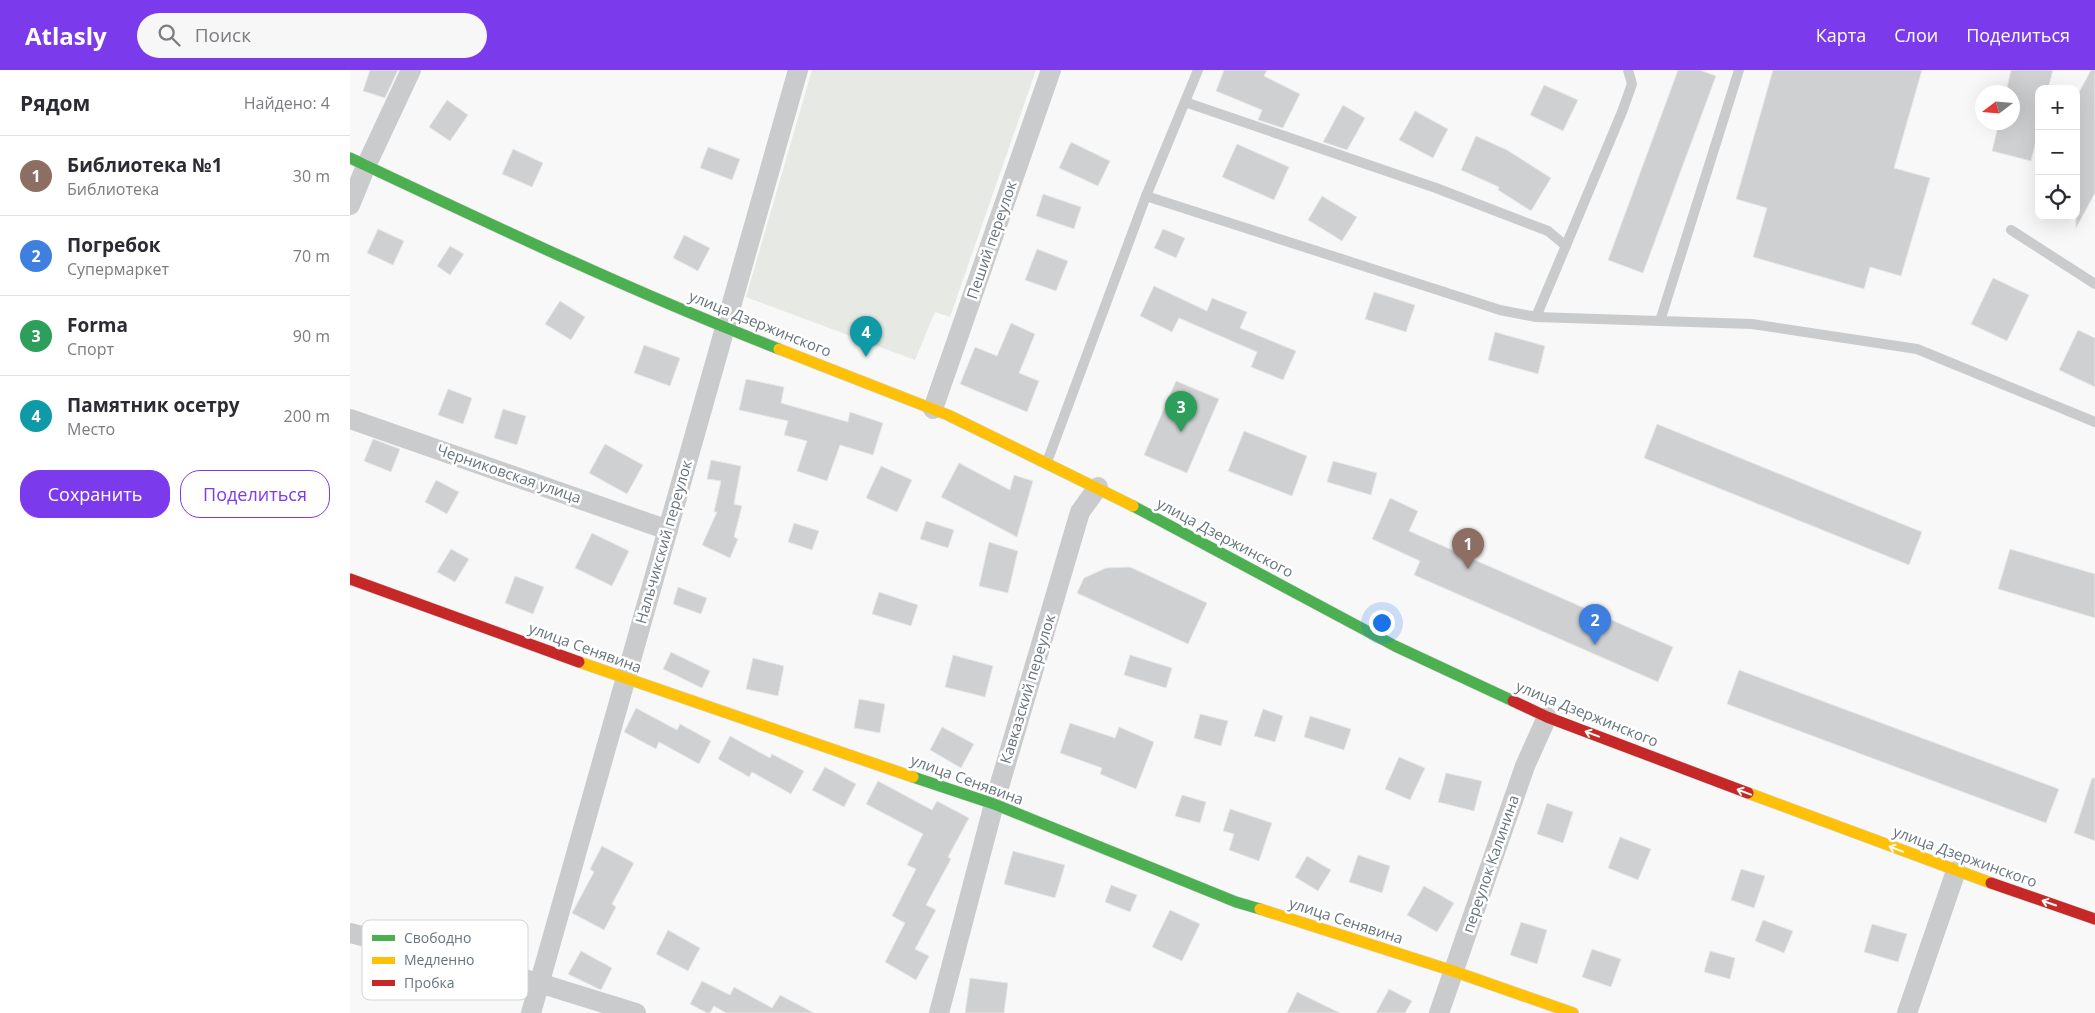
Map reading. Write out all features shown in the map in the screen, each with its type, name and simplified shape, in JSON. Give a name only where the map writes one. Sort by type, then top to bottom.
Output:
[{"type":"main road","name":"улица Дзержинского","points":[[358,162],[512,234],[702,319],[725,326],[933,409],[1098,487],[1395,646],[1547,718],[1956,871],[2095,920]]},
{"type":"main road","name":"улица Сенявина","points":[[350,579],[626,678],[994,804],[1236,902],[1453,971],[1573,1013]]},
{"type":"street","points":[[350,206],[358,162],[411,70]]},
{"type":"street","name":"Нальчикский переулок","points":[[531,1013],[798,70]]},
{"type":"street","name":"Пеший переулок","points":[[933,409],[1051,70]]},
{"type":"street","name":"Черниковская улица","points":[[350,419],[668,530]]},
{"type":"street","name":"Кавказский переулок","points":[[939,1013],[994,804],[1080,512],[1098,487]]},
{"type":"street","name":"переулок Калинина","points":[[1439,1013],[1525,766],[1547,718]]},
{"type":"street","points":[[1906,1013],[1956,871]]},
{"type":"street","points":[[528,980],[636,1013]]},
{"type":"lane","points":[[1047,463],[1146,196],[1198,70]]},
{"type":"lane","points":[[1536,317],[1632,84],[1628,70]]},
{"type":"lane","points":[[1660,321],[1739,70]]},
{"type":"lane","points":[[1185,102],[1436,188],[1548,231],[1566,246]]},
{"type":"lane","points":[[1146,196],[1500,310],[1536,317],[1752,324],[1917,349],[2095,422]]},
{"type":"lane","points":[[2011,230],[2095,284]]},
{"type":"shaded area","points":[[812,70],[1036,70],[950,317],[935,312],[915,360],[746,297]]},
{"type":"building","points":[[370,70],[398,70],[385,98],[363,91]]},
{"type":"building","points":[[1224,70],[1267,70],[1264,76],[1300,94],[1283,128],[1258,120],[1262,110],[1216,91]]},
{"type":"building","points":[[1678,70],[1700,70],[1716,76],[1643,273],[1608,260]]},
{"type":"building","points":[[1773,70],[1922,70],[1894,168],[1930,178],[1901,276],[1870,267],[1864,289],[1753,257],[1767,208],[1736,199]]},
{"type":"building","points":[[2011,70],[2053,70],[2049,85],[2035,85],[2035,145],[2031,161],[1992,151],[1997,130],[2020,130],[2020,85],[2008,85]]},
{"type":"building","points":[[2091,70],[2095,70],[2095,193],[2076,228],[2076,220],[2080,220],[2080,91]]},
{"type":"building","points":[[1544,85],[1578,100],[1563,131],[1530,115]]},
{"type":"building","points":[[447,100],[468,115],[450,141],[429,127]]},
{"type":"building","points":[[1343,105],[1365,118],[1347,150],[1323,142]]},
{"type":"building","points":[[1415,111],[1448,129],[1433,158],[1399,140]]},
{"type":"building","points":[[1476,136],[1507,150],[1551,178],[1531,211],[1498,190],[1499,187],[1461,170]]},
{"type":"building","points":[[1071,142],[1110,161],[1098,186],[1059,168]]},
{"type":"building","points":[[1237,144],[1289,167],[1274,200],[1222,177]]},
{"type":"building","points":[[708,147],[740,159],[732,180],[700,168]]},
{"type":"building","points":[[513,149],[543,163],[532,187],[502,174]]},
{"type":"building","points":[[1043,194],[1081,207],[1074,229],[1036,216]]},
{"type":"building","points":[[1322,196],[1357,217],[1342,241],[1308,220]]},
{"type":"building","points":[[378,229],[404,241],[393,265],[367,253]]},
{"type":"building","points":[[1163,229],[1185,238],[1176,258],[1154,248]]},
{"type":"building","points":[[684,235],[710,248],[698,271],[673,258]]},
{"type":"building","points":[[450,246],[464,254],[450,275],[437,266]]},
{"type":"building","points":[[1037,249],[1068,261],[1056,291],[1025,280]]},
{"type":"building","points":[[1993,278],[2029,295],[2007,341],[1971,324]]},
{"type":"building","points":[[1154,286],[1207,311],[1212,298],[1247,312],[1240,328],[1296,351],[1283,380],[1251,367],[1257,352],[1179,318],[1172,332],[1140,316]]},
{"type":"building","points":[[1374,292],[1415,305],[1406,332],[1365,319]]},
{"type":"building","points":[[560,301],[585,317],[571,340],[545,324]]},
{"type":"building","points":[[1011,323],[1035,334],[1019,373],[1039,381],[1027,412],[960,384],[975,347],[997,356]]},
{"type":"building","points":[[2078,330],[2095,338],[2095,387],[2059,370]]},
{"type":"building","points":[[1495,332],[1545,346],[1538,374],[1488,360]]},
{"type":"building","points":[[644,345],[680,358],[670,386],[634,373]]},
{"type":"building","points":[[746,379],[784,387],[781,403],[848,422],[850,412],[883,423],[873,455],[840,445],[827,481],[797,471],[807,441],[784,435],[788,421],[739,410]]},
{"type":"building","points":[[1176,381],[1219,399],[1187,473],[1144,455]]},
{"type":"building","points":[[448,389],[472,398],[463,424],[438,415]]},
{"type":"building","points":[[503,409],[526,416],[517,445],[494,438]]},
{"type":"building","points":[[1657,424],[1922,532],[1909,565],[1644,458]]},
{"type":"building","points":[[1244,431],[1307,456],[1292,496],[1228,471]]},
{"type":"building","points":[[373,439],[400,449],[391,472],[364,461]]},
{"type":"building","points":[[605,444],[643,465],[627,494],[589,473]]},
{"type":"building","points":[[711,460],[741,466],[734,504],[742,506],[734,537],[738,539],[730,558],[702,545],[717,512],[714,512],[721,481],[707,479]]},
{"type":"building","points":[[1333,461],[1377,473],[1371,495],[1327,482]]},
{"type":"building","points":[[959,463],[1010,490],[1014,475],[1033,481],[1017,537],[941,497]]},
{"type":"building","points":[[881,466],[912,480],[897,512],[866,498]]},
{"type":"building","points":[[436,480],[459,492],[447,514],[425,502]]},
{"type":"building","points":[[1390,498],[1418,511],[1409,531],[1673,647],[1658,682],[1414,575],[1420,561],[1372,539]]},
{"type":"building","points":[[926,521],[954,530],[948,548],[920,539]]},
{"type":"building","points":[[794,523],[819,531],[812,550],[788,542]]},
{"type":"building","points":[[592,533],[629,551],[612,586],[575,568]]},
{"type":"building","points":[[989,542],[1018,551],[1008,593],[979,586]]},
{"type":"building","points":[[451,549],[469,559],[455,582],[437,572]]},
{"type":"building","points":[[2010,549],[2095,574],[2095,618],[1998,589]]},
{"type":"building","points":[[1130,567],[1207,603],[1188,644],[1077,593],[1084,578],[1106,568]]},
{"type":"building","points":[[515,576],[544,587],[533,614],[505,603]]},
{"type":"building","points":[[678,587],[707,598],[701,614],[673,604]]},
{"type":"building","points":[[879,592],[918,605],[911,626],[872,614]]},
{"type":"building","points":[[671,652],[710,671],[702,688],[663,669]]},
{"type":"building","points":[[953,655],[993,666],[985,697],[945,687]]},
{"type":"building","points":[[1130,655],[1172,668],[1166,688],[1124,675]]},
{"type":"building","points":[[753,658],[784,666],[778,696],[746,689]]},
{"type":"building","points":[[1739,670],[2059,789],[2046,823],[1727,704]]},
{"type":"building","points":[[859,699],[885,704],[880,733],[854,728]]},
{"type":"building","points":[[636,708],[677,730],[680,724],[711,741],[699,764],[659,742],[656,749],[624,732]]},
{"type":"building","points":[[1263,709],[1283,716],[1275,742],[1254,736]]},
{"type":"building","points":[[1200,714],[1228,721],[1221,746],[1194,738]]},
{"type":"building","points":[[1310,716],[1351,729],[1344,750],[1304,737]]},
{"type":"building","points":[[1070,723],[1115,738],[1119,727],[1154,742],[1136,789],[1100,774],[1102,768],[1060,753]]},
{"type":"building","points":[[942,727],[974,744],[961,768],[930,750]]},
{"type":"building","points":[[730,736],[770,758],[772,754],[804,771],[791,794],[752,772],[749,777],[718,759]]},
{"type":"building","points":[[1399,757],[1425,768],[1410,800],[1385,789]]},
{"type":"building","points":[[825,767],[856,784],[844,807],[812,790]]},
{"type":"building","points":[[1446,773],[1482,781],[1474,811],[1438,802]]},
{"type":"building","points":[[2092,778],[2095,778],[2095,841],[2074,833]]},
{"type":"building","points":[[878,781],[932,810],[937,801],[969,818],[948,857],[951,859],[926,905],[936,910],[915,949],[929,956],[916,980],[885,962],[905,923],[892,916],[916,869],[907,865],[923,834],[866,804]]},
{"type":"building","points":[[1182,795],[1206,802],[1200,823],[1175,816]]},
{"type":"building","points":[[1547,803],[1573,812],[1563,843],[1537,834]]},
{"type":"building","points":[[1230,809],[1272,823],[1259,861],[1229,850],[1234,834],[1223,831]]},
{"type":"building","points":[[1620,837],[1651,849],[1638,880],[1608,868]]},
{"type":"building","points":[[602,846],[634,863],[612,904],[616,907],[604,930],[572,913],[594,872],[590,869]]},
{"type":"building","points":[[1013,851],[1065,865],[1055,898],[1004,884]]},
{"type":"building","points":[[1358,855],[1390,866],[1382,893],[1349,882]]},
{"type":"building","points":[[1307,856],[1331,870],[1318,891],[1295,877]]},
{"type":"building","points":[[1741,869],[1765,876],[1754,908],[1731,900]]},
{"type":"building","points":[[1111,885],[1137,895],[1130,912],[1105,902]]},
{"type":"building","points":[[1424,886],[1454,903],[1437,932],[1407,915]]},
{"type":"building","points":[[1170,910],[1200,924],[1182,961],[1152,947]]},
{"type":"building","points":[[1763,920],[1793,931],[1784,953],[1755,941]]},
{"type":"building","points":[[1521,922],[1547,930],[1537,964],[1510,955]]},
{"type":"building","points":[[1872,924],[1907,934],[1898,962],[1864,952]]},
{"type":"building","points":[[668,930],[700,948],[688,971],[656,954]]},
{"type":"building","points":[[1592,949],[1621,959],[1611,987],[1582,977]]},
{"type":"building","points":[[581,951],[612,968],[601,990],[568,974]]},
{"type":"building","points":[[1710,951],[1735,958],[1730,979],[1704,972]]},
{"type":"building","points":[[970,978],[1008,983],[1004,1013],[965,1013]]},
{"type":"building","points":[[702,981],[730,995],[734,987],[772,1008],[780,995],[814,1013],[726,1013],[714,1006],[710,1013],[707,1013],[690,1004]]},
{"type":"building","points":[[1389,989],[1412,1001],[1405,1013],[1376,1013]]},
{"type":"building","points":[[1297,992],[1340,1013],[1287,1013]]},
{"type":"traffic: fast","points":[[350,158],[670,305],[779,349]]},
{"type":"traffic: fast","points":[[1133,506],[1395,646],[1513,701]]},
{"type":"traffic: fast","points":[[913,777],[994,804],[1236,902],[1260,909]]},
{"type":"traffic: slow","points":[[779,349],[948,415],[1133,506]]},
{"type":"traffic: slow","points":[[579,662],[913,777]]},
{"type":"traffic: slow","points":[[1748,793],[1991,883]]},
{"type":"traffic: slow","points":[[1260,909],[1453,971],[1573,1013]]},
{"type":"traffic: jam","points":[[350,579],[579,662]]},
{"type":"traffic: jam","points":[[1513,701],[1547,717],[1748,793]]},
{"type":"traffic: jam","points":[[1991,883],[2095,919]]},
{"type":"place","name":"Памятник осетру","points":[[866,357]]},
{"type":"place","name":"Forma","points":[[1181,432]]},
{"type":"place","name":"Библиотека №1","points":[[1468,569]]},
{"type":"place","name":"Погребок","points":[[1595,645]]}]
